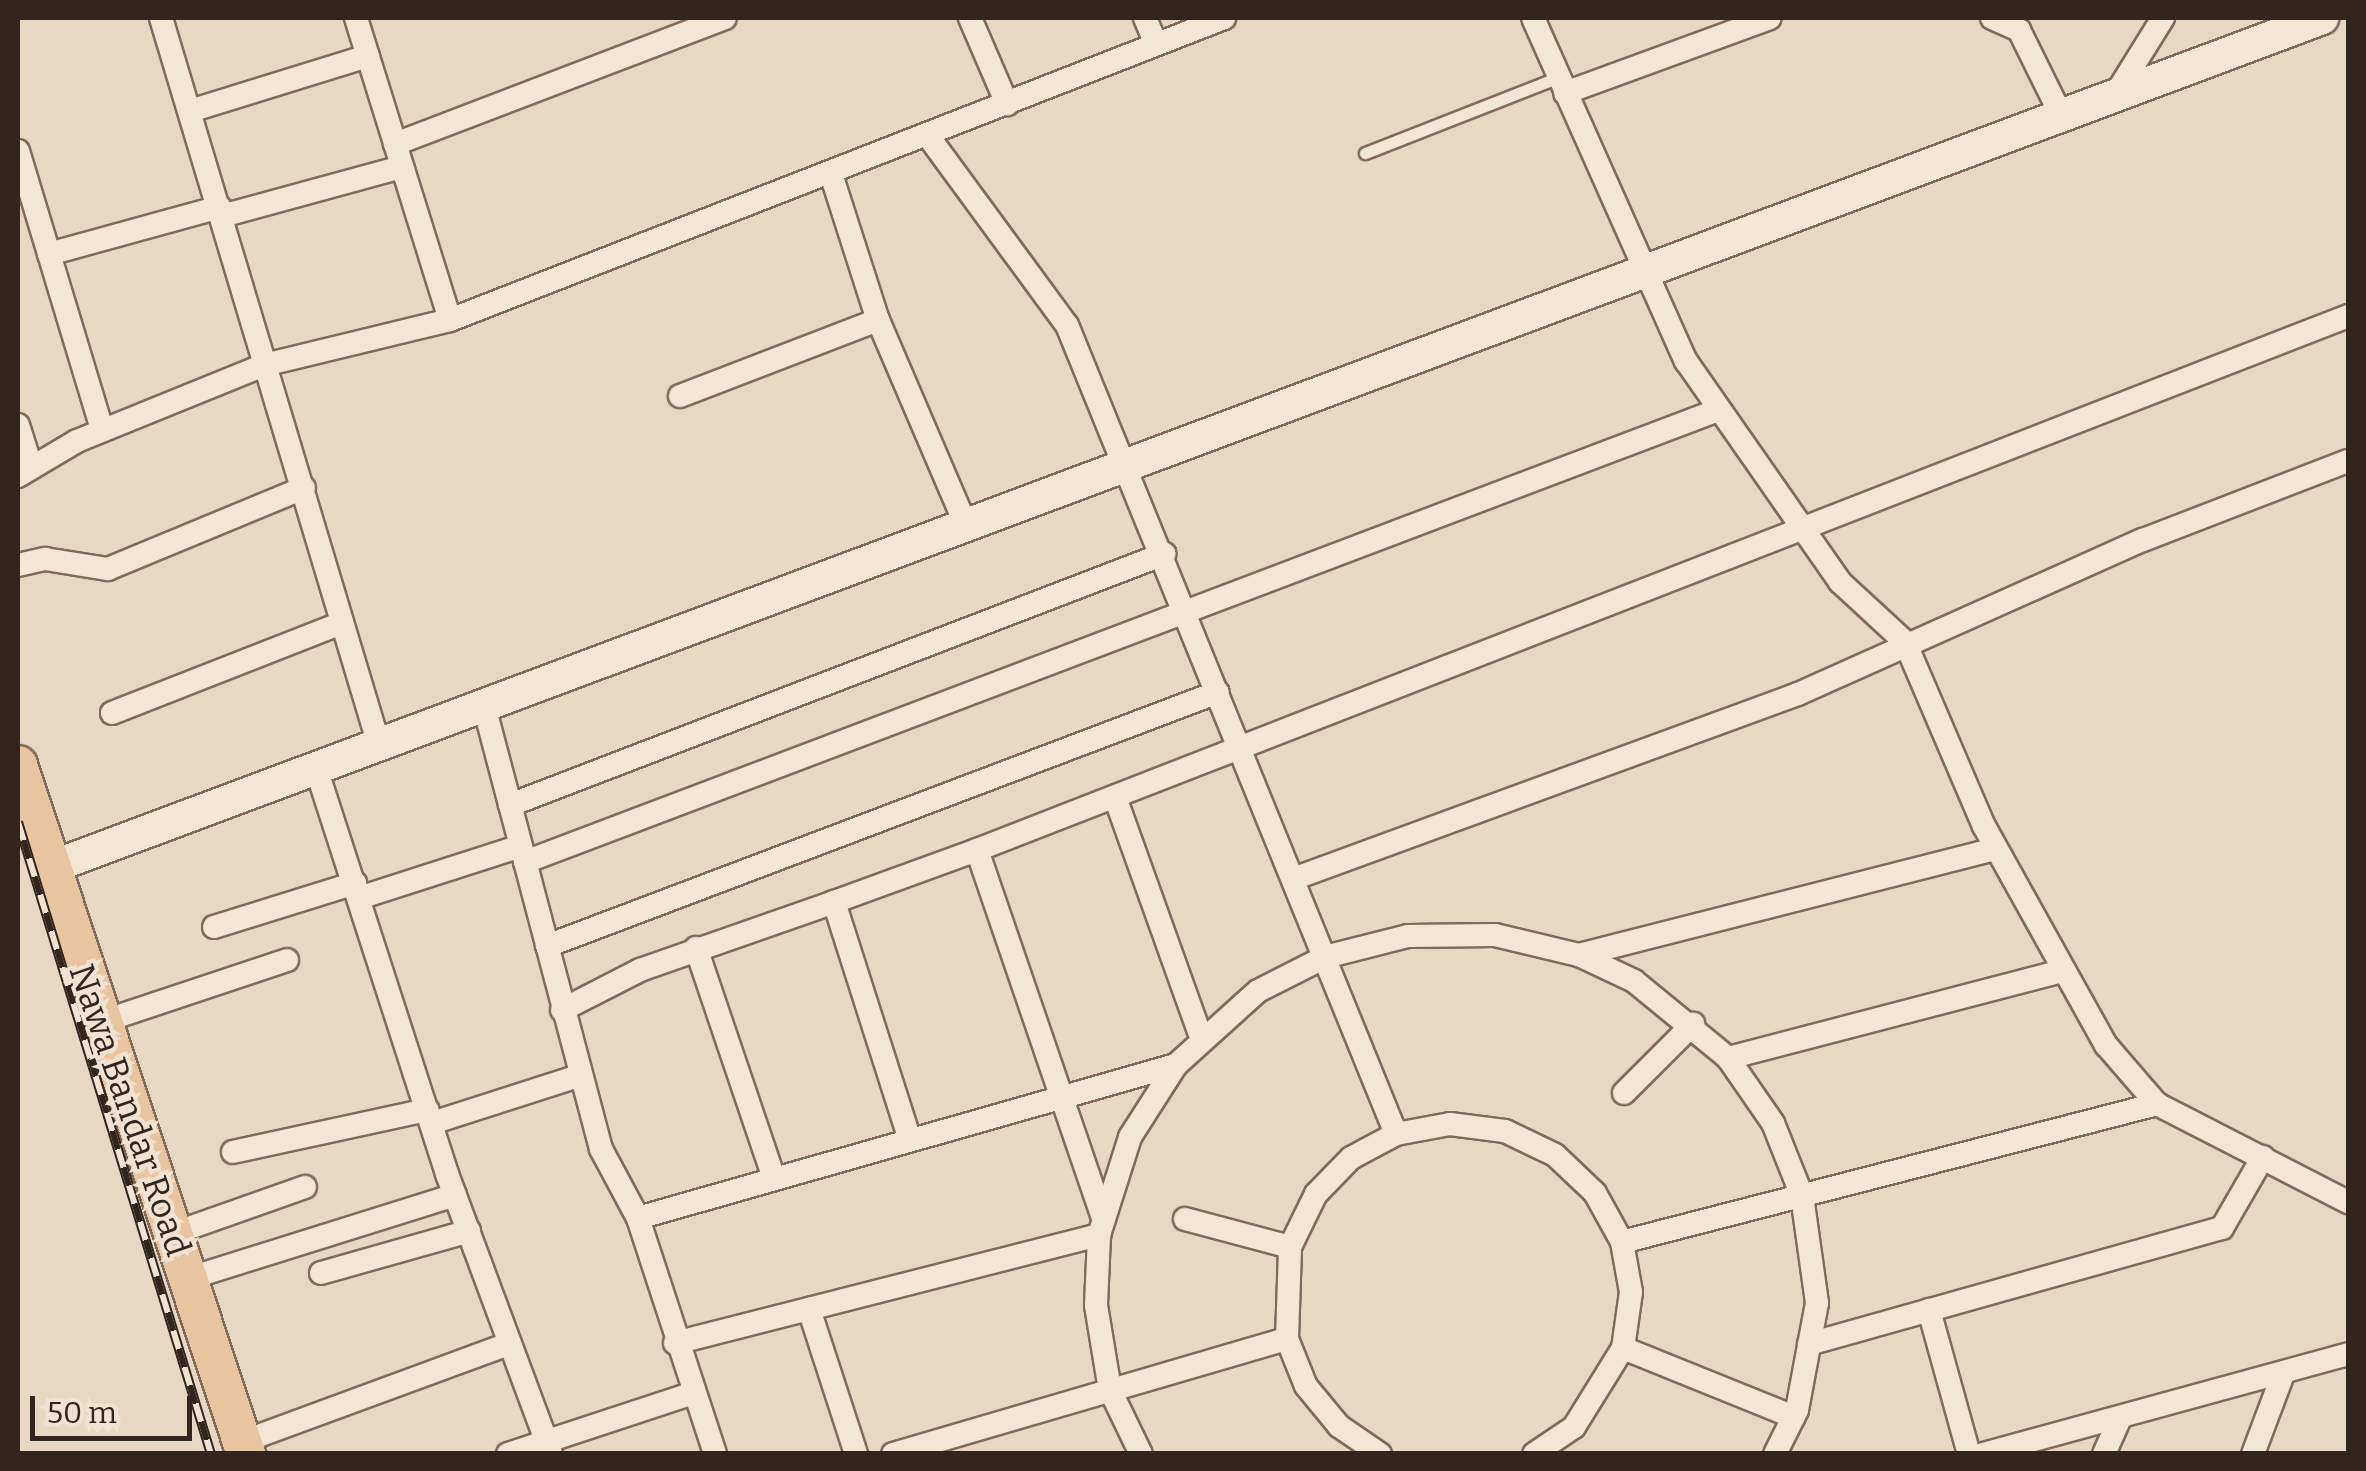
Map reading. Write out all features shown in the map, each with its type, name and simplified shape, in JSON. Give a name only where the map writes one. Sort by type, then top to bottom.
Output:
[{"type":"main road","points":[[49,868],[2322,18]]},
{"type":"main road","name":"Nawa Bandar Road","points":[[18,765],[244,1448]]},
{"type":"street","points":[[161,18],[378,745]]},
{"type":"street","points":[[356,18],[450,320]]},
{"type":"street","points":[[49,254],[221,212],[398,155],[725,18]]},
{"type":"street","points":[[970,18],[1007,104]]},
{"type":"street","points":[[1146,18],[1156,44]]},
{"type":"street","points":[[18,424],[24,471],[102,430],[264,364],[450,320],[1224,18]]},
{"type":"street","points":[[1533,18],[1642,272],[1718,410],[1840,582],[1905,642],[1996,849],[2061,971],[2157,1104],[2348,1202]]},
{"type":"street","points":[[1562,85],[1770,18]]},
{"type":"street","points":[[1992,18],[2019,30],[2061,115]]},
{"type":"street","points":[[2115,95],[2162,18]]},
{"type":"street","points":[[190,111],[368,56]]},
{"type":"street","points":[[928,136],[1066,325],[1130,464],[1396,1134]]},
{"type":"street","points":[[18,151],[102,430]]},
{"type":"street","points":[[831,174],[878,320],[966,525]]},
{"type":"street","points":[[562,1010],[696,948],[834,902],[1243,752],[1799,527],[2348,316]]},
{"type":"street","points":[[680,396],[878,320]]},
{"type":"street","points":[[214,927],[523,854],[1718,410]]},
{"type":"street","points":[[1293,879],[1798,694],[1905,642],[2348,462]]},
{"type":"street","points":[[18,565],[45,559],[108,569],[304,488]]},
{"type":"street","points":[[510,806],[1164,554]]},
{"type":"street","points":[[112,713],[342,623]]},
{"type":"street","points":[[548,946],[1218,692]]},
{"type":"street","points":[[484,706],[578,1076],[601,1149],[638,1218],[675,1343],[715,1454]]},
{"type":"street","points":[[316,768],[455,1195],[548,1446]]},
{"type":"street","points":[[1115,797],[1201,1038]]},
{"type":"street","points":[[1579,955],[1996,849]]},
{"type":"street","points":[[978,850],[1101,1227]]},
{"type":"street","points":[[834,902],[908,1134]]},
{"type":"street","points":[[1140,1454],[1110,1390],[1096,1305],[1101,1227],[1130,1138],[1176,1065],[1201,1038],[1258,991],[1324,957],[1408,936],[1460,936],[1579,955],[1693,1024],[1728,1058],[1773,1122],[1802,1196],[1816,1303],[1794,1417],[1775,1454]]},
{"type":"street","points":[[696,948],[773,1175]]},
{"type":"street","points":[[101,1022],[287,960]]},
{"type":"street","points":[[1728,1058],[2061,971]]},
{"type":"street","points":[[1624,1093],[1693,1024]]},
{"type":"street","points":[[638,1218],[908,1134],[1176,1065]]},
{"type":"street","points":[[233,1152],[430,1116],[578,1076]]},
{"type":"street","points":[[1622,1242],[2157,1104]]},
{"type":"street","points":[[1380,1454],[1317,1400],[1286,1338],[1290,1247],[1316,1194],[1351,1158],[1396,1134],[1450,1124],[1505,1131],[1582,1180],[1622,1242],[1631,1292],[1623,1348],[1574,1427],[1534,1454]]},
{"type":"street","points":[[1809,1344],[2222,1228],[2263,1157]]},
{"type":"street","points":[[172,1234],[305,1187]]},
{"type":"street","points":[[187,1279],[455,1195]]},
{"type":"street","points":[[1185,1219],[1290,1247]]},
{"type":"street","points":[[675,1343],[1101,1227]]},
{"type":"street","points":[[320,1273],[469,1231]]},
{"type":"street","points":[[809,1309],[856,1454]]},
{"type":"street","points":[[1929,1310],[1970,1454]]},
{"type":"street","points":[[893,1454],[964,1444],[1110,1390],[1286,1338]]},
{"type":"street","points":[[244,1448],[509,1344]]},
{"type":"street","points":[[1623,1348],[1794,1417]]},
{"type":"street","points":[[1983,1454],[2119,1420],[2348,1354]]},
{"type":"street","points":[[2253,1454],[2282,1374]]},
{"type":"street","points":[[508,1454],[548,1446],[693,1393]]},
{"type":"street","points":[[2104,1454],[2119,1420]]},
{"type":"lane","points":[[1365,153],[1562,85]]},
{"type":"railway","points":[[18,822],[211,1454]]}]
